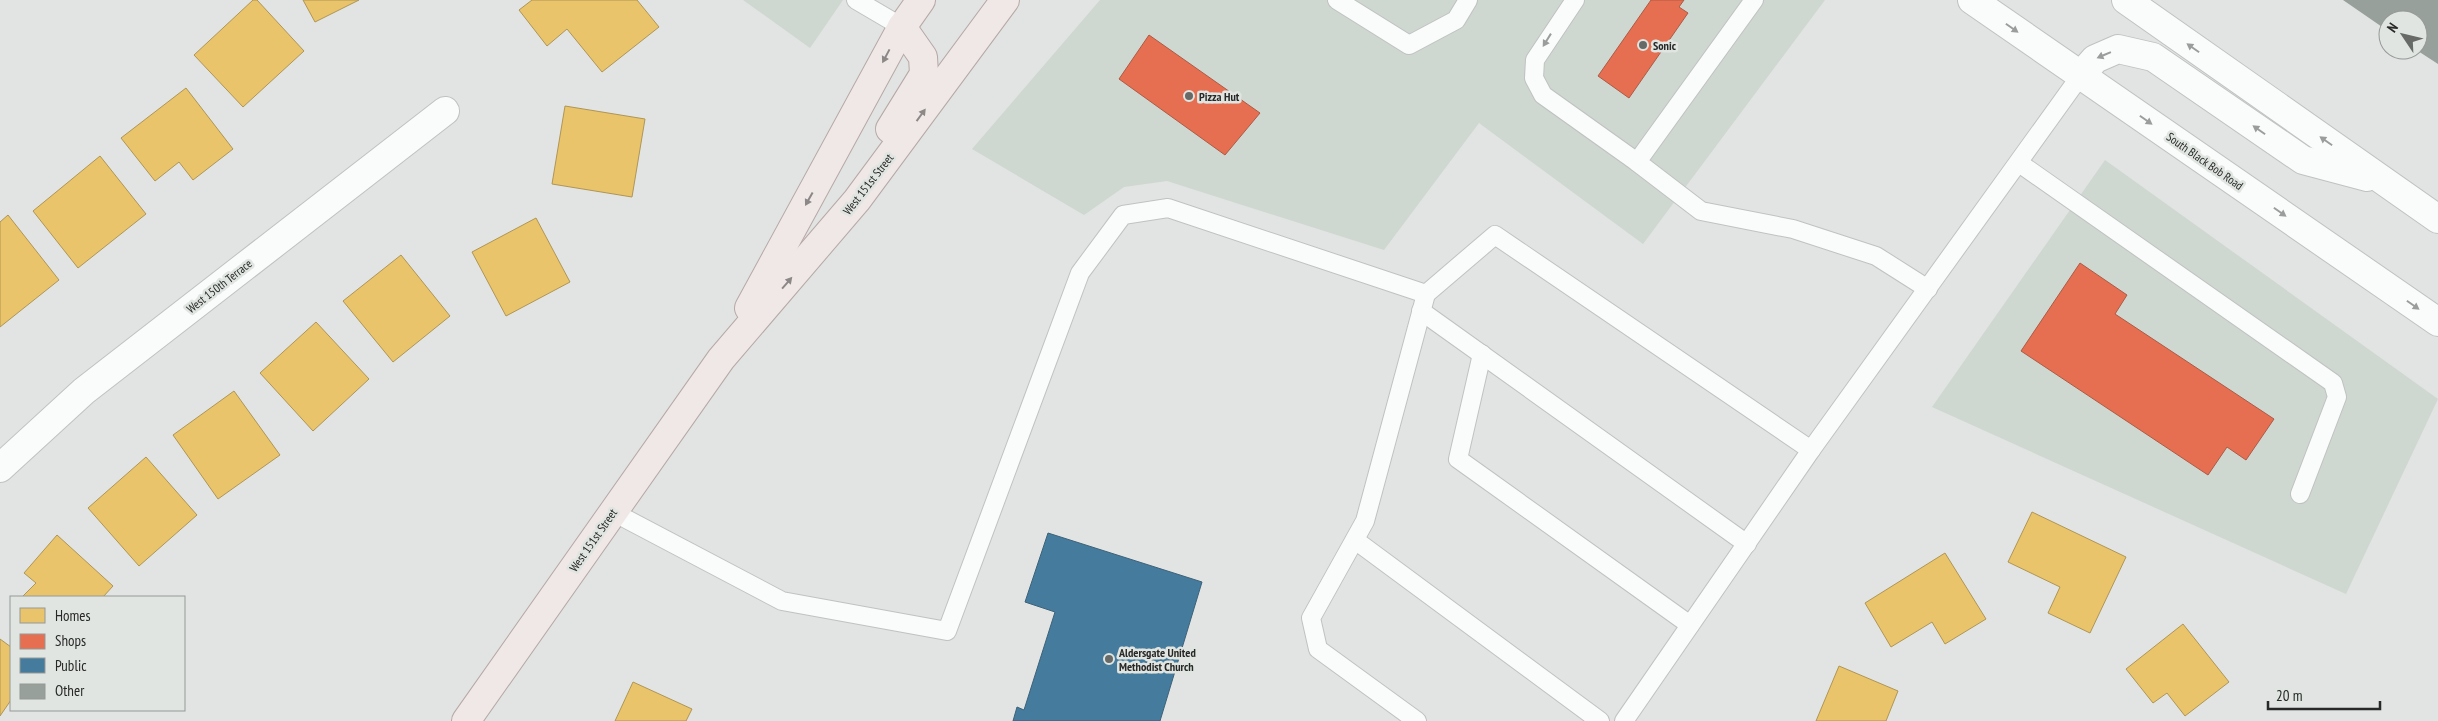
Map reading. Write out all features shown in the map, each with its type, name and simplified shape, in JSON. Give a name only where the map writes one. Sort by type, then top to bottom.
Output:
[{"type":"main road","name":"West 151st Street","points":[[721,360],[902,27],[921,0]]},
{"type":"main road","name":"West 151st Street","points":[[466,721],[721,360],[857,200],[1005,0]]},
{"type":"main road","name":"South Black Bob Road","points":[[1972,0],[2438,322]]},
{"type":"main road","points":[[2126,0],[2438,219]]},
{"type":"main road","points":[[821,242],[924,74],[923,57],[902,27]]},
{"type":"main road","points":[[2081,76],[2095,59],[2118,49],[2153,57],[2303,160],[2383,181]]},
{"type":"main road","name":"West 150th Terrace","points":[[0,468],[84,391],[445,111]]},
{"type":"lane","points":[[856,0],[902,27]]},
{"type":"lane","points":[[1336,0],[1409,45],[1456,20],[1468,0]]},
{"type":"lane","points":[[1575,0],[1535,60],[1534,78],[1543,95],[1637,162],[1701,211],[1793,228],[1876,256],[1928,289]]},
{"type":"lane","points":[[1637,162],[1754,0]]},
{"type":"lane","points":[[1624,721],[1811,450],[2081,76]]},
{"type":"lane","points":[[2019,164],[2333,382],[2337,397],[2300,494]]},
{"type":"lane","points":[[613,512],[782,601],[947,631],[1080,273],[1123,215],[1168,208],[1424,303],[1482,354],[1747,544]]},
{"type":"lane","points":[[1416,721],[1318,649],[1311,618],[1365,521],[1424,303],[1495,235],[1811,450]]},
{"type":"lane","points":[[1482,354],[1458,459],[1690,625]]},
{"type":"lane","points":[[1355,540],[1600,721]]},
{"type":"shaded area","points":[[743,0],[843,0],[810,48]]},
{"type":"shaded area","points":[[1100,0],[1825,0],[1643,244],[1479,123],[1384,250],[1167,181],[1124,187],[1084,215],[972,149]]},
{"type":"shaded area","points":[[2105,160],[2438,399],[2346,594],[1932,407]]},
{"type":"building: Homes","points":[[253,0],[257,0],[304,51],[243,107],[194,55]]},
{"type":"building: Homes","points":[[303,0],[359,0],[315,22]]},
{"type":"building: Homes","points":[[532,0],[637,0],[659,27],[602,72],[567,29],[547,46],[519,10]]},
{"type":"building: Homes","points":[[186,88],[233,149],[193,180],[179,162],[155,181],[121,138]]},
{"type":"building: Homes","points":[[565,106],[645,119],[632,197],[552,184]]},
{"type":"building: Homes","points":[[100,156],[146,214],[78,268],[33,211]]},
{"type":"building: Homes","points":[[8,215],[59,280],[0,327],[0,222]]},
{"type":"building: Homes","points":[[536,218],[570,282],[506,316],[472,252]]},
{"type":"building: Homes","points":[[401,255],[450,316],[393,362],[343,301]]},
{"type":"building: Homes","points":[[316,322],[369,379],[313,431],[260,373]]},
{"type":"building: Homes","points":[[234,391],[280,455],[218,499],[173,435]]},
{"type":"building: Homes","points":[[146,457],[197,515],[139,566],[88,508]]},
{"type":"building: Homes","points":[[2032,512],[2126,557],[2090,633],[2048,613],[2060,587],[2008,562]]},
{"type":"building: Homes","points":[[57,535],[113,586],[104,596],[23,596],[36,583],[24,573]]},
{"type":"building: Homes","points":[[1945,553],[1986,619],[1945,644],[1932,622],[1891,647],[1865,603]]},
{"type":"building: Homes","points":[[2183,624],[2229,682],[2185,716],[2167,693],[2153,703],[2126,669]]},
{"type":"building: Homes","points":[[0,639],[10,646],[10,701],[0,716]]},
{"type":"building: Homes","points":[[1839,666],[1898,691],[1886,721],[1816,721]]},
{"type":"building: Homes","points":[[633,682],[692,709],[686,721],[615,721]]},
{"type":"building: Shops","name":"Sonic","points":[[1651,0],[1684,0],[1679,7],[1688,13],[1629,98],[1598,76]]},
{"type":"building: Shops","name":"Pizza Hut","points":[[1149,35],[1260,113],[1225,155],[1119,79]]},
{"type":"building: Shops","points":[[2080,263],[2127,295],[2115,314],[2274,419],[2246,460],[2227,447],[2208,475],[2021,351]]},
{"type":"building: Public","name":"Aldersgate United Methodist Church","points":[[1048,533],[1202,582],[1160,721],[1013,721],[1017,707],[1024,710],[1055,612],[1025,602]]},
{"type":"building: Other","points":[[2343,0],[2438,0],[2438,64],[2428,58],[2428,10],[2378,10],[2378,24]]},
{"type":"place","name":"Sonic","points":[[1643,45]]},
{"type":"place","name":"Pizza Hut","points":[[1189,96]]},
{"type":"place","name":"Aldersgate United Methodist Church","points":[[1109,659]]}]
